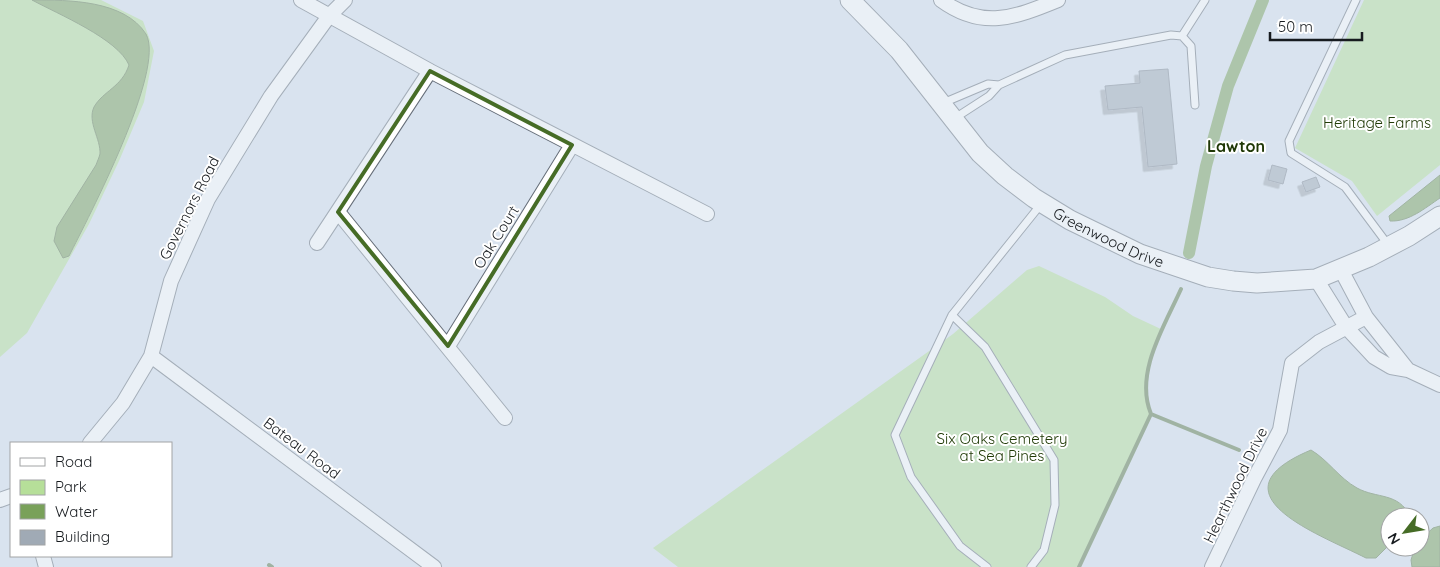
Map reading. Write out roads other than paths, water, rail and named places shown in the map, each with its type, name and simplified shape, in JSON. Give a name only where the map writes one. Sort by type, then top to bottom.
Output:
[{"type":"street","points":[[301,0],[430,71],[707,214]]},
{"type":"street","name":"Governors Road","points":[[91,442],[123,403],[151,356],[171,281],[208,199],[271,96],[329,16],[345,0]]},
{"type":"street","name":"Greenwood Drive","points":[[850,0],[899,50],[980,153],[1006,176],[1042,203],[1109,241],[1140,254],[1208,277],[1257,283],[1316,279],[1389,246],[1440,216]]},
{"type":"street","points":[[940,0],[956,11],[977,18],[1003,19],[1027,13],[1058,0]]},
{"type":"street","points":[[316,243],[430,71]]},
{"type":"street","name":"Oak Court","points":[[448,346],[572,145]]},
{"type":"street","points":[[338,212],[505,418]]},
{"type":"street","points":[[1340,268],[1366,317],[1408,370]]},
{"type":"street","points":[[1316,279],[1346,327],[1374,357],[1391,367],[1408,370],[1440,385]]},
{"type":"street","name":"Hearthwood Drive","points":[[1212,567],[1254,479],[1280,430],[1292,363],[1319,342],[1366,317]]},
{"type":"street","name":"Bateau Road","points":[[151,356],[434,567]]},
{"type":"lane","points":[[1182,36],[1205,0]]},
{"type":"lane","points":[[1356,0],[1289,141],[1291,152],[1345,187],[1389,246]]},
{"type":"lane","points":[[953,119],[989,96],[999,86],[1065,55],[1154,38],[1182,36]]},
{"type":"lane","points":[[1182,36],[1190,46],[1195,105]]},
{"type":"lane","points":[[942,104],[988,84],[999,86]]},
{"type":"lane","points":[[987,567],[960,546],[911,477],[895,435],[952,315],[1042,203]]},
{"type":"lane","points":[[952,315],[985,347],[1054,460],[1055,505],[1044,550],[1031,567]]},
{"type":"water","points":[[32,0],[95,4],[124,14],[146,34],[149,52],[145,79],[122,144],[69,256],[63,258],[54,241],[57,227],[96,165],[100,154],[92,119],[94,107],[122,79],[129,65],[123,55],[100,37]]},
{"type":"water","points":[[1440,175],[1440,198],[1410,217],[1390,221],[1389,216]]},
{"type":"water","points":[[1311,450],[1357,488],[1393,499],[1404,507],[1380,507],[1380,554],[1376,558],[1366,558],[1324,538],[1282,512],[1270,497],[1269,482],[1281,466]]},
{"type":"water","points":[[1440,526],[1440,567],[1412,567],[1412,557],[1430,557],[1430,531]]},
{"type":"waterway","points":[[1189,253],[1206,166],[1228,86],[1263,0]]},
{"type":"waterway","points":[[1079,567],[1151,414],[1146,382],[1149,366],[1160,334],[1181,289]]},
{"type":"waterway","points":[[1151,414],[1239,450]]},
{"type":"district","name":"Lawton","points":[[1236,146]]},
{"type":"park label","name":"Heritage Farms","points":[[1377,122]]},
{"type":"park label","name":"Six Oaks Cemetery at Sea Pines","points":[[1002,446]]}]
